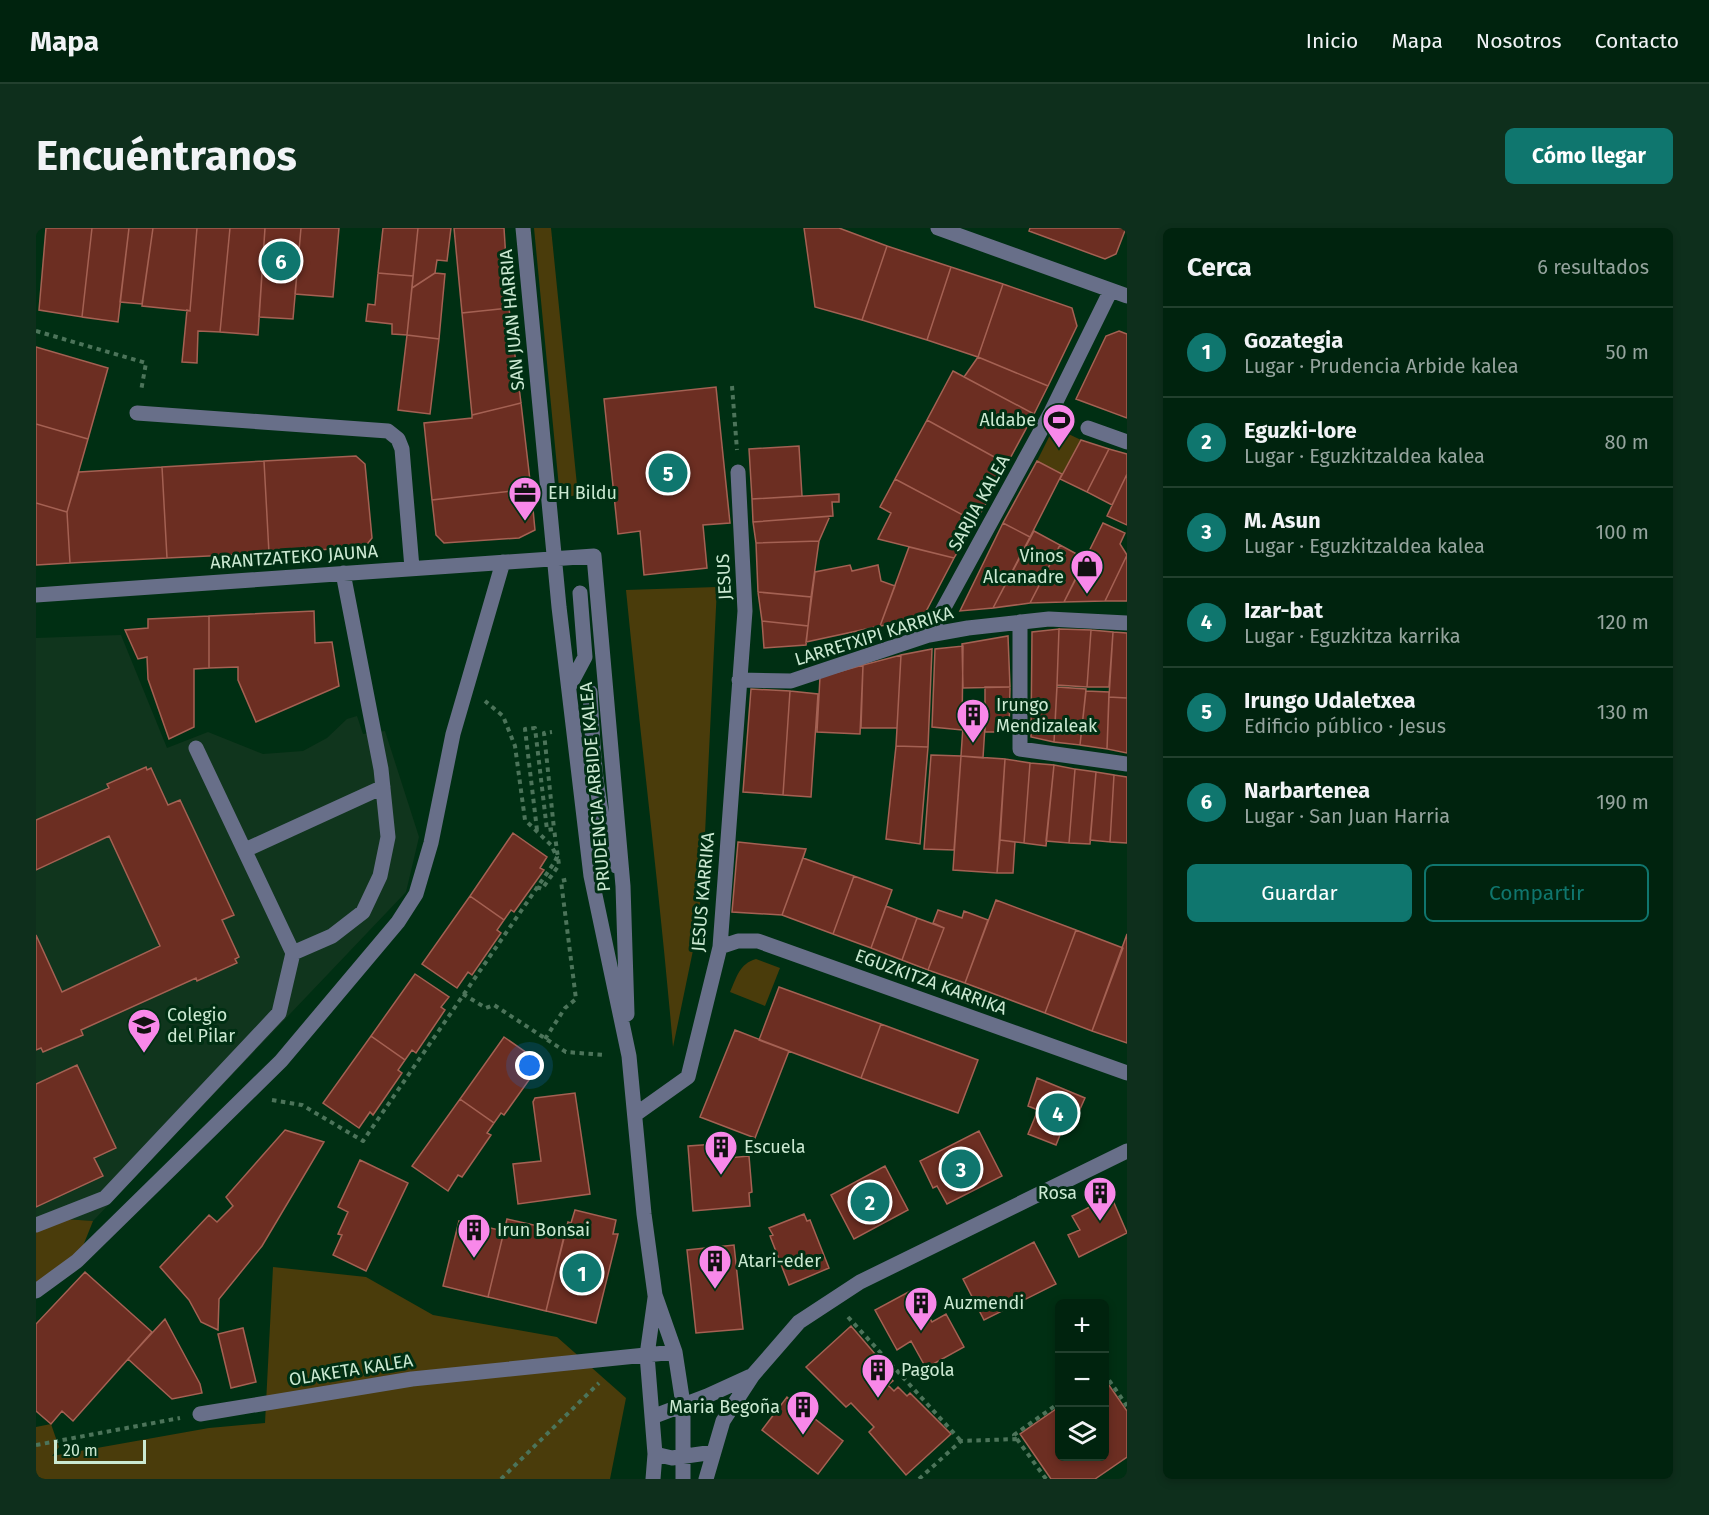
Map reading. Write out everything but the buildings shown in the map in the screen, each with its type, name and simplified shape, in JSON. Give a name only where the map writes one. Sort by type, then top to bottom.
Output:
[{"type":"street","name":"SAN JUAN HARRIA","points":[[523,228],[540,409]]},
{"type":"street","points":[[938,228],[1110,292],[1127,295]]},
{"type":"street","name":"SARJIA KALEA","points":[[929,635],[1051,412],[1110,292]]},
{"type":"street","name":"PRUDENCIA ARBIDE KALEA","points":[[540,409],[591,876],[628,1056],[636,1114],[644,1214],[655,1295],[675,1352],[683,1404],[683,1479]]},
{"type":"street","points":[[137,413],[388,431],[398,439],[402,449],[412,568]]},
{"type":"street","points":[[1088,428],[1127,442]]},
{"type":"street","name":"JESUS","points":[[738,472],[745,611],[739,680]]},
{"type":"street","name":"PRUDENCIA ARBIDE KALEA","points":[[555,558],[594,556],[623,886],[628,1056]]},
{"type":"street","name":"ARANTZATEKO JAUNA","points":[[36,595],[555,558]]},
{"type":"street","points":[[36,1291],[77,1261],[281,1060],[399,922],[416,894],[431,843],[453,734],[504,562]]},
{"type":"street","points":[[293,952],[332,936],[363,912],[380,876],[388,837],[383,787],[344,573]]},
{"type":"street","points":[[569,687],[585,657],[580,592]]},
{"type":"street","name":"LARRETXIPI KARRIKA","points":[[739,680],[791,681],[929,635],[1049,619],[1127,623]]},
{"type":"street","points":[[1020,622],[1020,749],[1127,764]]},
{"type":"street","name":"JESUS KARRIKA","points":[[636,1114],[688,1077],[720,947],[739,680]]},
{"type":"street","points":[[590,692],[595,769],[606,839],[623,886]]},
{"type":"street","points":[[36,1225],[105,1198],[279,1013],[293,952],[196,748]]},
{"type":"street","points":[[245,850],[383,787]]},
{"type":"street","name":"EGUZKITZA KARRIKA","points":[[720,947],[738,941],[758,941],[1127,1073]]},
{"type":"street","points":[[706,1479],[723,1421],[753,1375],[799,1322],[860,1282],[1127,1151]]},
{"type":"street","points":[[653,1479],[655,1454],[648,1355],[655,1295]]},
{"type":"street","name":"OLAKETA KALEA","points":[[201,1414],[412,1379],[675,1352]]},
{"type":"street","points":[[652,1417],[753,1375]]},
{"type":"street","points":[[655,1454],[672,1458],[714,1452]]},
{"type":"path","points":[[36,331],[147,363]]},
{"type":"path","points":[[732,386],[738,472]]},
{"type":"path","points":[[280,1103],[302,1104],[363,1141],[557,857],[551,845],[525,820],[515,746],[503,716],[485,701]]},
{"type":"path","points":[[537,831],[525,729],[535,728],[547,830],[554,829]]},
{"type":"path","points":[[537,887],[542,889],[560,865],[544,733],[574,730]]},
{"type":"path","points":[[545,1039],[565,1008],[576,999],[561,881],[591,876]]},
{"type":"path","points":[[463,994],[486,1008],[494,1005],[566,1052],[588,1054]]},
{"type":"path","points":[[845,1314],[961,1441]]},
{"type":"path","points":[[501,1479],[622,1359]]},
{"type":"path","points":[[1109,1380],[1127,1406]]},
{"type":"path","points":[[1046,1479],[1014,1435],[1055,1406]]},
{"type":"path","points":[[36,1445],[201,1414]]},
{"type":"path","points":[[919,1479],[961,1441],[1017,1439]]},
{"type":"shaded area","points":[[534,228],[551,228],[578,495],[560,498]]},
{"type":"shaded area","name":"Aldabe","points":[[1054,427],[1081,440],[1062,474],[1037,461]]},
{"type":"shaded area","points":[[717,587],[703,875],[697,931],[673,1047],[626,590]]},
{"type":"shaded area","name":"Colegio del Pilar","points":[[121,635],[167,748],[208,732],[263,754],[303,751],[327,738],[347,719],[357,716],[363,734],[385,731],[419,837],[406,892],[93,1221],[36,1217],[36,638]]},
{"type":"shaded area","points":[[756,959],[780,968],[765,1006],[730,992],[742,968]]},
{"type":"shaded area","points":[[36,1217],[93,1221],[77,1261],[36,1291]]},
{"type":"shaded area","points":[[273,1267],[366,1277],[433,1315],[557,1337],[626,1398],[610,1479],[36,1479],[36,1427],[51,1424],[59,1447],[52,1456],[209,1428],[265,1423]]},
{"type":"place","name":"Narbartenea","points":[[281,261]]},
{"type":"place","name":"Aldabe","points":[[1059,449]]},
{"type":"place","name":"Irungo Udaletxea","points":[[668,473]]},
{"type":"place","name":"EH Bildu","points":[[525,522]]},
{"type":"place","name":"Vinos Alcanadre","points":[[1087,595]]},
{"type":"place","name":"Irungo Mendizaleak","points":[[973,744]]},
{"type":"place","name":"Colegio del Pilar","points":[[144,1054]]},
{"type":"place","name":"Izar-bat","points":[[1058,1113]]},
{"type":"place","name":"M. Asun","points":[[961,1169]]},
{"type":"place","name":"Escuela","points":[[721,1176]]},
{"type":"place","name":"Eguzki-lore","points":[[870,1202]]},
{"type":"place","name":"Rosa","points":[[1100,1222]]},
{"type":"place","name":"Irun Bonsai","points":[[474,1259]]},
{"type":"place","name":"Gozategia","points":[[582,1273]]},
{"type":"place","name":"Atari-eder","points":[[715,1290]]},
{"type":"place","name":"Auzmendi","points":[[921,1332]]},
{"type":"place","name":"Pagola","points":[[878,1399]]},
{"type":"place","name":"Maria Begoña","points":[[803,1436]]}]
